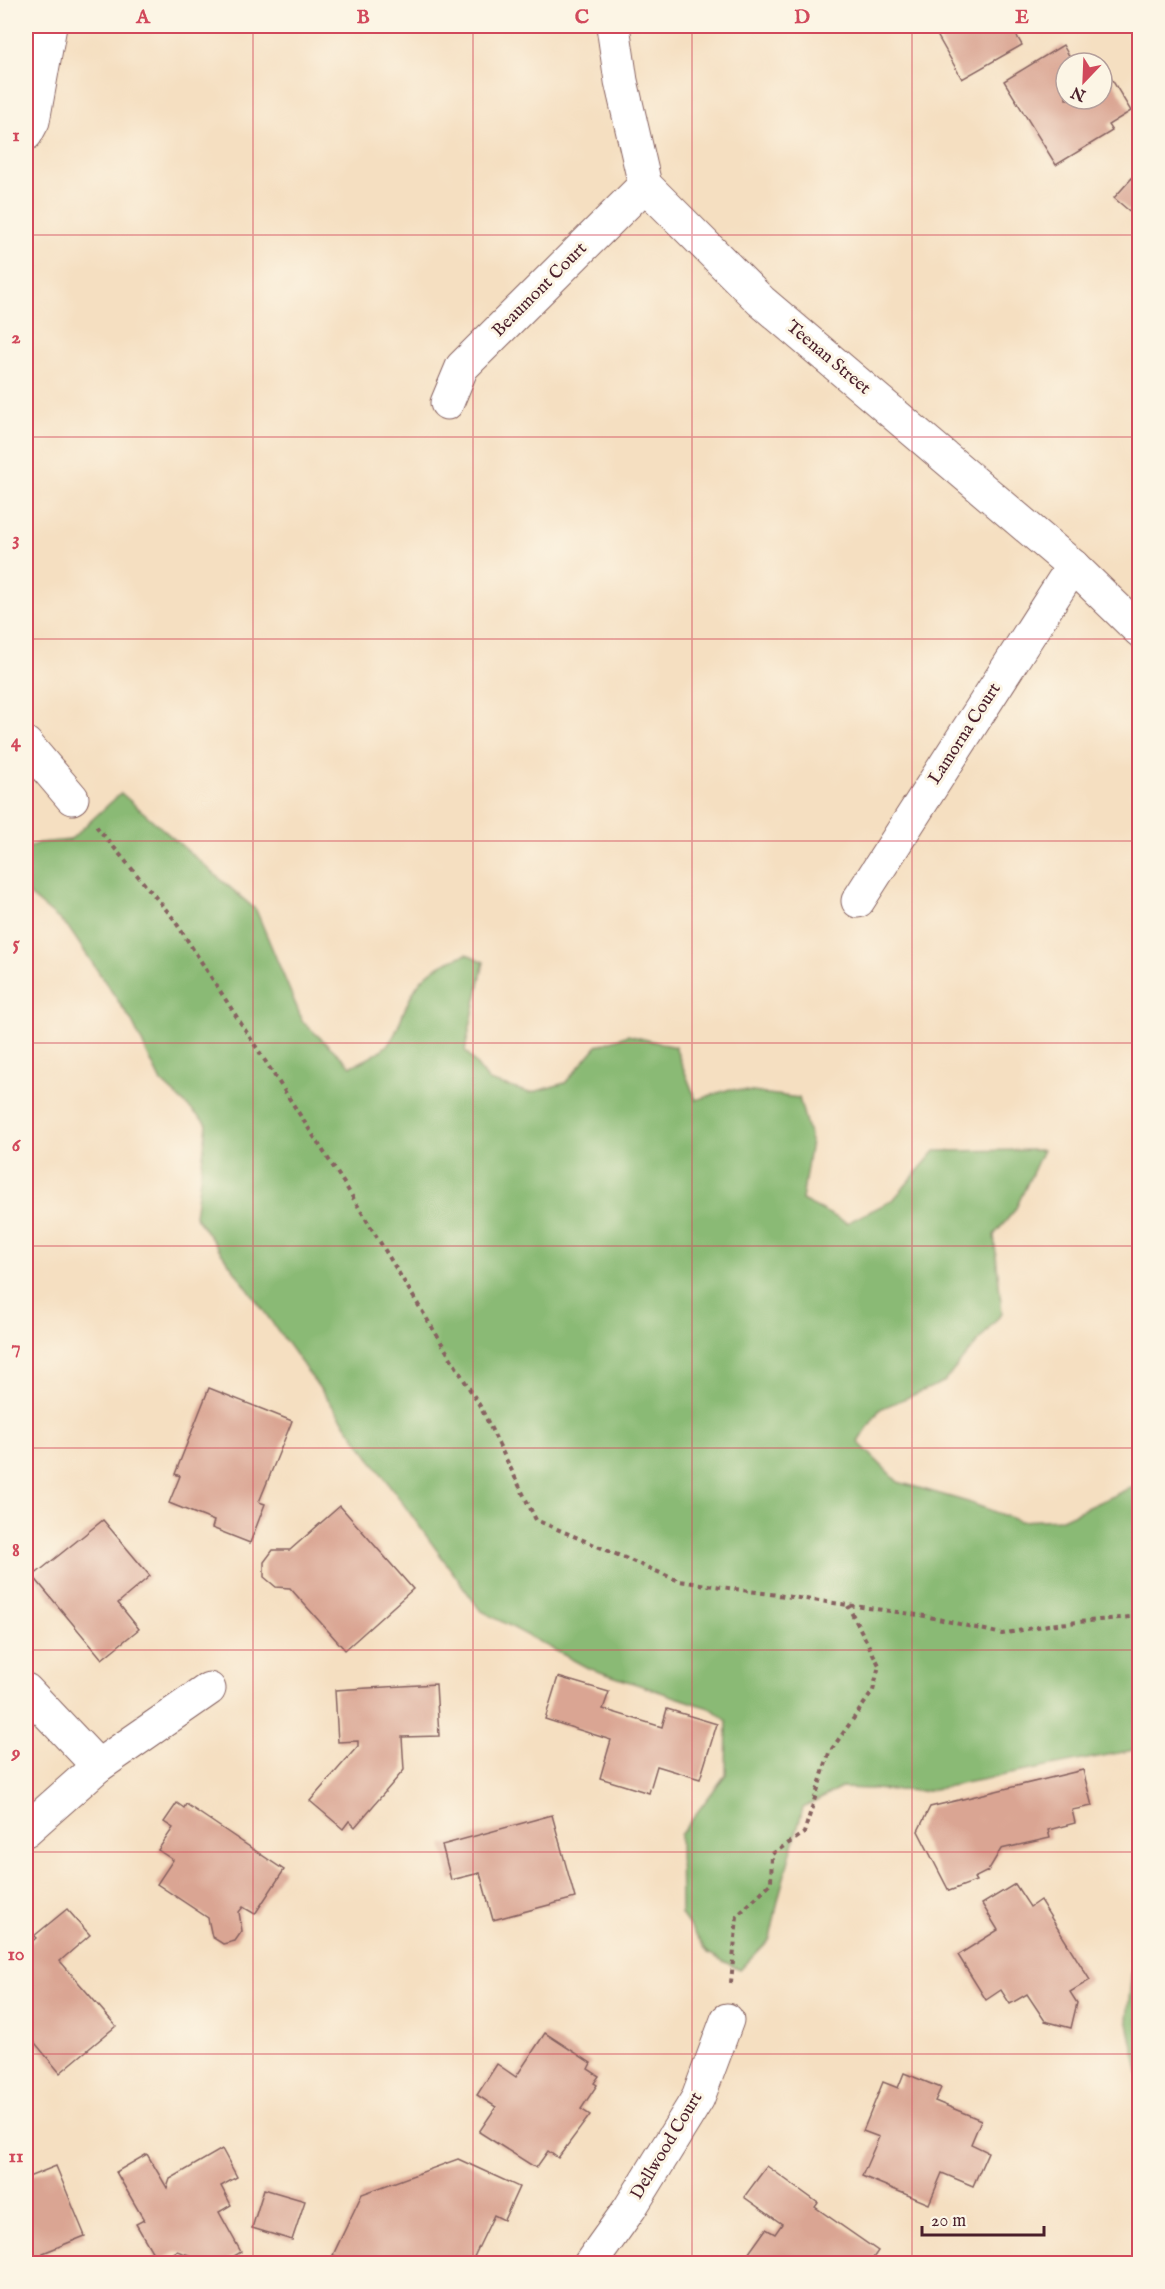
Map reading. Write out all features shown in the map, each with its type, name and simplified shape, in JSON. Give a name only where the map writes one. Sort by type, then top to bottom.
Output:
[{"type":"street","points":[[26,134],[33,121],[50,26]]},
{"type":"street","points":[[613,26],[621,81],[645,185]]},
{"type":"street","name":"Beaumont Court","points":[[447,403],[462,367],[645,185]]},
{"type":"street","name":"Teenan Street","points":[[645,185],[760,301],[1073,566],[1140,631]]},
{"type":"street","name":"Lamorna Court","points":[[858,901],[1073,566]]},
{"type":"street","points":[[26,744],[72,798]]},
{"type":"street","points":[[26,1830],[98,1766],[209,1689]]},
{"type":"street","points":[[26,1690],[98,1766]]},
{"type":"street","name":"Dellwood Court","points":[[590,2264],[630,2208],[698,2098],[727,2020]]},
{"type":"path","points":[[95,824],[173,918],[347,1188],[480,1406],[536,1520],[679,1581],[925,1616],[1002,1634],[1047,1625],[1140,1616]]},
{"type":"path","points":[[727,2020],[737,1916],[771,1883],[772,1854],[804,1833],[829,1753],[873,1691],[879,1665],[848,1605]]},
{"type":"green space","points":[[121,793],[256,910],[303,1022],[351,1066],[382,1050],[390,1042],[409,1000],[427,974],[446,962],[467,954],[484,962],[465,1050],[489,1081],[530,1093],[565,1083],[597,1046],[628,1035],[675,1047],[696,1100],[730,1089],[799,1098],[811,1141],[802,1200],[847,1223],[893,1200],[935,1151],[1043,1150],[1015,1210],[994,1235],[1002,1313],[944,1382],[880,1409],[858,1442],[898,1482],[968,1502],[1019,1521],[1062,1519],[1139,1484],[1139,1749],[924,1791],[841,1788],[803,1808],[770,1939],[740,1970],[708,1953],[681,1914],[680,1835],[726,1774],[727,1721],[712,1709],[588,1668],[480,1610],[195,1216],[207,1124],[161,1082],[131,1020],[68,927],[26,892],[26,849],[38,843],[70,840]]},
{"type":"green space","points":[[1139,1901],[1139,2076],[1127,2019]]},
{"type":"building","points":[[932,26],[1011,26],[1022,45],[962,79]]},
{"type":"building","points":[[1063,45],[1066,51],[1054,51],[1054,111],[1114,111],[1114,83],[1131,111],[1108,125],[1112,131],[1056,165],[1004,81]]},
{"type":"building","points":[[1140,169],[1140,220],[1114,198]]},
{"type":"building","points":[[209,1388],[292,1421],[259,1502],[265,1504],[250,1543],[212,1528],[214,1521],[169,1503],[180,1476],[175,1474]]},
{"type":"building","points":[[340,1506],[413,1589],[345,1650],[290,1588],[276,1587],[264,1577],[264,1562],[273,1550],[290,1550]]},
{"type":"building","points":[[103,1520],[150,1576],[118,1603],[139,1629],[102,1659],[33,1576]]},
{"type":"building","points":[[558,1677],[609,1692],[603,1709],[662,1727],[667,1709],[717,1724],[700,1779],[657,1766],[649,1793],[600,1778],[611,1740],[545,1719]]},
{"type":"building","points":[[436,1684],[439,1736],[402,1737],[404,1770],[355,1827],[349,1821],[343,1829],[310,1801],[358,1746],[358,1741],[338,1742],[335,1690]]},
{"type":"building","points":[[1083,1770],[1092,1806],[1072,1810],[1075,1823],[1048,1830],[1050,1838],[1001,1849],[988,1871],[974,1878],[976,1881],[949,1891],[918,1831],[930,1807]]},
{"type":"building","points":[[177,1803],[184,1808],[186,1804],[284,1870],[255,1914],[243,1907],[239,1912],[242,1931],[235,1941],[223,1944],[212,1937],[208,1918],[157,1884],[173,1860],[158,1850],[173,1828],[164,1822]]},
{"type":"building","points":[[552,1815],[575,1898],[493,1920],[480,1873],[451,1880],[442,1845]]},
{"type":"building","points":[[1015,1884],[1030,1907],[1040,1900],[1090,1980],[1070,1992],[1077,2003],[1071,2028],[1045,2021],[1027,1994],[1010,2004],[1001,1990],[986,2000],[958,1955],[998,1930],[982,1904]]},
{"type":"building","points":[[67,1909],[90,1935],[60,1961],[116,2026],[60,2073],[26,2032],[26,1947],[36,1938],[34,1936]]},
{"type":"building","points":[[545,2033],[591,2063],[588,2069],[599,2076],[594,2083],[597,2085],[581,2109],[590,2115],[558,2158],[548,2151],[536,2168],[479,2132],[496,2107],[477,2095],[497,2064],[516,2077]]},
{"type":"building","points":[[904,2073],[941,2088],[935,2101],[981,2120],[971,2144],[988,2152],[973,2186],[942,2173],[929,2204],[862,2176],[879,2137],[863,2131],[883,2082],[898,2088]]},
{"type":"building","points":[[222,2149],[237,2177],[221,2186],[231,2205],[219,2212],[241,2252],[221,2264],[193,2264],[189,2255],[177,2251],[158,2262],[136,2224],[144,2220],[116,2172],[147,2154],[167,2188],[170,2179]]},
{"type":"building","points":[[458,2159],[519,2187],[504,2220],[494,2215],[472,2261],[352,2264],[333,2255],[362,2194]]},
{"type":"building","points":[[56,2166],[85,2236],[43,2253],[48,2264],[26,2264],[26,2178]]},
{"type":"building","points":[[767,2166],[818,2203],[815,2207],[878,2251],[869,2264],[741,2264],[766,2229],[775,2234],[782,2224],[744,2197]]},
{"type":"building","points":[[264,2189],[305,2201],[292,2240],[252,2228]]}]
